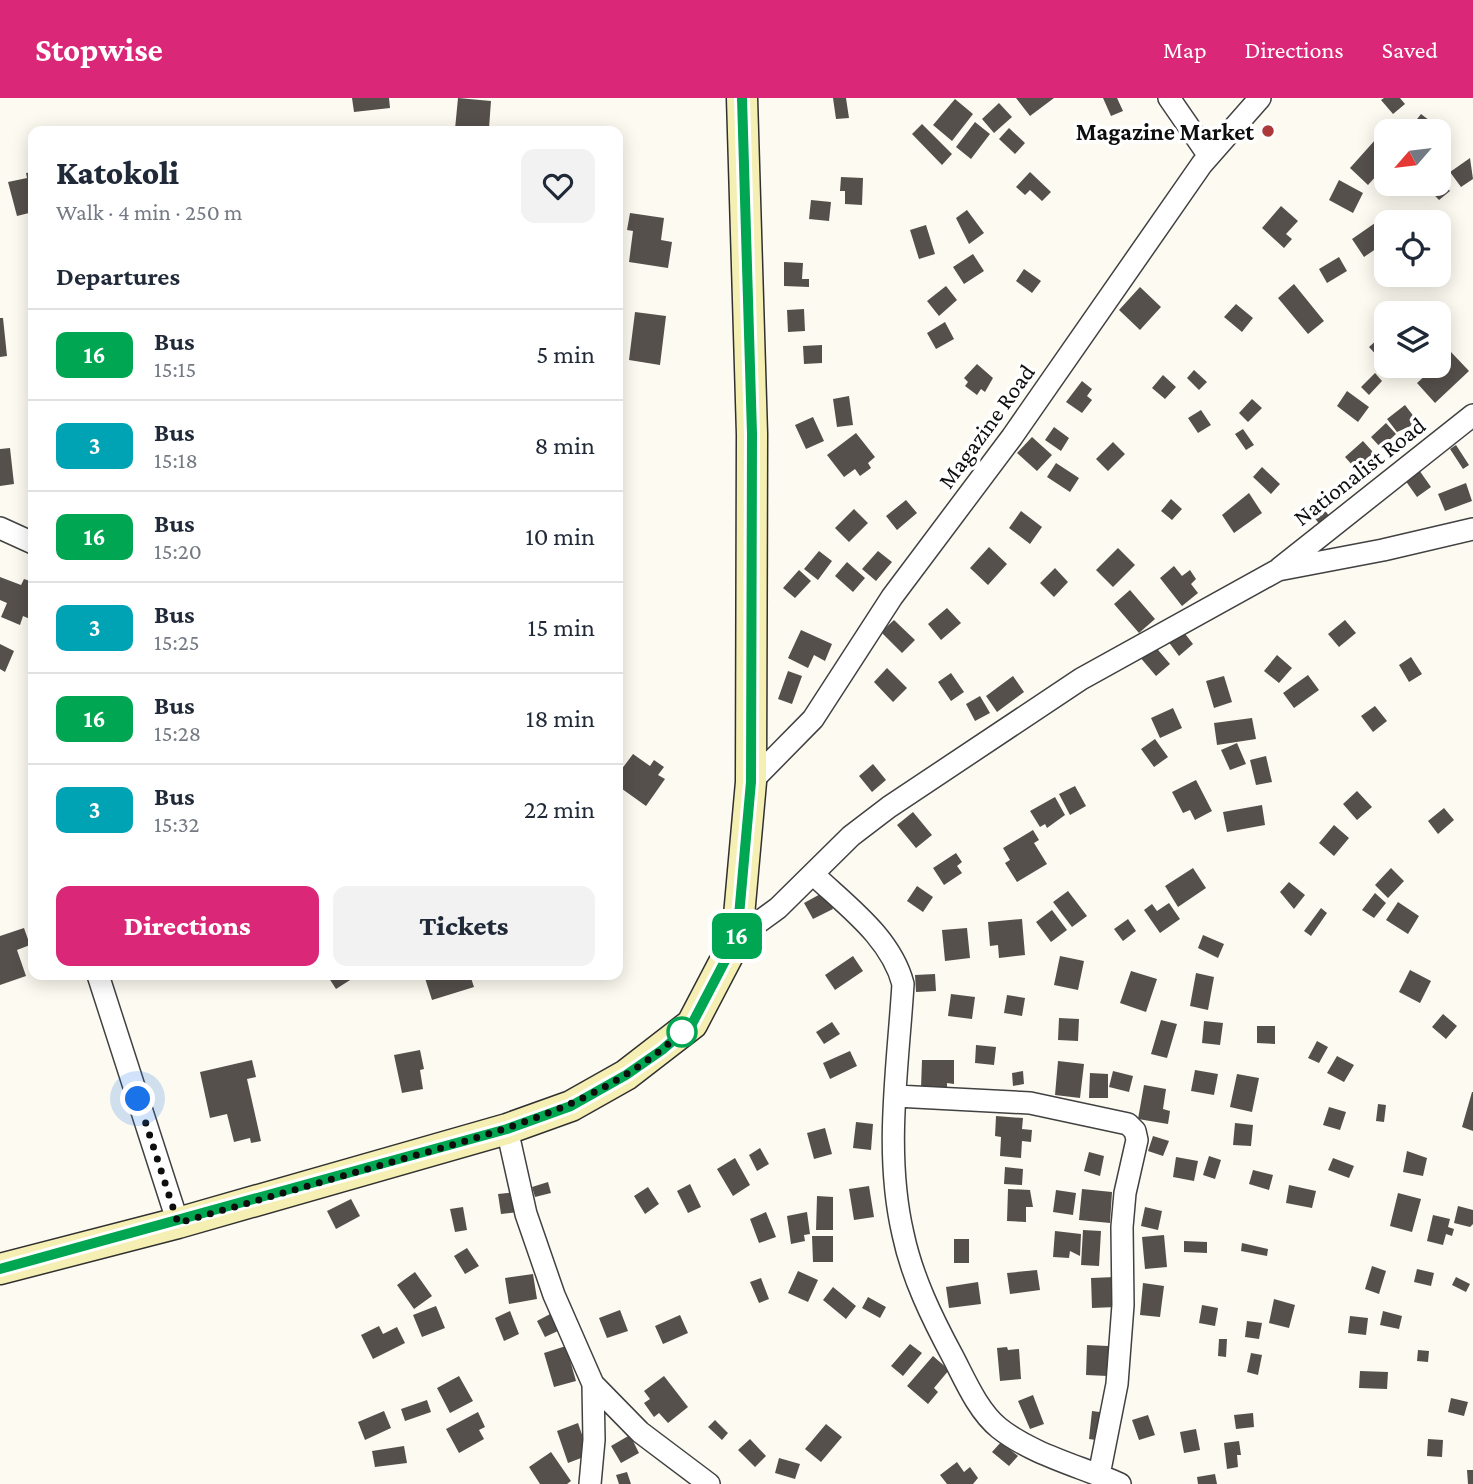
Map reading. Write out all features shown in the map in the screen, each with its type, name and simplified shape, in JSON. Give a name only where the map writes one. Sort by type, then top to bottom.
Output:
[{"type":"street","points":[[0,1269],[178,1223],[507,1129],[571,1106],[626,1075],[662,1050],[692,1024],[737,938],[751,782],[752,434],[742,98]]},
{"type":"street","points":[[1169,98],[1209,156]]},
{"type":"street","name":"Magazine Road","points":[[751,782],[813,719],[892,597],[1012,437],[1209,156],[1260,98]]},
{"type":"street","name":"Nationalist Road","points":[[1278,570],[1473,415]]},
{"type":"street","points":[[0,528],[28,541]]},
{"type":"street","points":[[737,938],[778,908],[851,836],[889,807],[1081,679],[1278,570],[1383,550],[1473,528]]},
{"type":"street","points":[[814,875],[881,939],[897,962],[903,985],[893,1129],[894,1172],[903,1235],[928,1311],[972,1393],[998,1427],[1031,1448],[1120,1484]]},
{"type":"street","points":[[100,980],[178,1223]]},
{"type":"street","points":[[896,1096],[1030,1103],[1128,1124],[1135,1131],[1137,1140],[1125,1194],[1122,1227],[1124,1305],[1117,1384],[1099,1475]]},
{"type":"street","points":[[507,1129],[526,1214],[554,1294],[593,1384],[640,1432],[709,1484]]},
{"type":"street","points":[[590,1484],[594,1440],[593,1384]]},
{"type":"building","points":[[352,98],[389,98],[390,108],[354,112]]},
{"type":"building","points":[[458,98],[491,101],[489,126],[455,126]]},
{"type":"building","points":[[833,98],[846,98],[849,118],[836,119]]},
{"type":"building","points":[[1016,98],[1054,98],[1030,116]]},
{"type":"building","points":[[1103,98],[1117,98],[1123,111],[1111,116]]},
{"type":"building","points":[[1400,98],[1405,104],[1393,114],[1381,100]]},
{"type":"building","points":[[955,99],[973,114],[952,141],[933,125]]},
{"type":"building","points":[[999,103],[1012,117],[994,133],[982,119]]},
{"type":"building","points":[[975,122],[990,134],[971,159],[956,147]]},
{"type":"building","points":[[922,124],[952,154],[942,165],[912,134]]},
{"type":"building","points":[[1009,128],[1025,143],[1015,154],[999,139]]},
{"type":"building","points":[[1374,141],[1374,178],[1368,185],[1350,168]]},
{"type":"building","points":[[1470,158],[1473,179],[1461,187],[1451,171]]},
{"type":"building","points":[[1030,172],[1051,192],[1042,201],[1030,190],[1025,195],[1016,187]]},
{"type":"building","points":[[28,173],[28,213],[17,216],[8,182],[27,178]]},
{"type":"building","points":[[841,177],[863,178],[862,205],[845,204],[845,191],[840,191]]},
{"type":"building","points":[[1339,180],[1363,193],[1353,213],[1329,200]]},
{"type":"building","points":[[811,200],[831,202],[829,221],[809,219]]},
{"type":"building","points":[[1281,206],[1298,221],[1286,234],[1292,239],[1284,248],[1262,228]]},
{"type":"building","points":[[967,210],[984,233],[969,244],[956,218]]},
{"type":"building","points":[[630,213],[664,218],[661,240],[672,242],[668,268],[629,262],[633,231],[627,230]]},
{"type":"building","points":[[1374,224],[1374,250],[1364,257],[1352,239]]},
{"type":"building","points":[[926,225],[935,254],[919,259],[910,230]]},
{"type":"building","points":[[973,254],[984,271],[964,284],[953,267]]},
{"type":"building","points":[[1339,257],[1347,271],[1327,283],[1319,269]]},
{"type":"building","points":[[784,262],[803,263],[802,279],[809,279],[809,287],[784,286]]},
{"type":"building","points":[[1024,269],[1041,281],[1032,293],[1016,281]]},
{"type":"building","points":[[1294,284],[1324,321],[1308,334],[1278,298]]},
{"type":"building","points":[[946,286],[957,300],[939,316],[927,301]]},
{"type":"building","points":[[1140,287],[1161,307],[1140,330],[1119,310]]},
{"type":"building","points":[[1236,304],[1253,318],[1242,332],[1224,317]]},
{"type":"building","points":[[804,309],[805,331],[788,332],[787,310]]},
{"type":"building","points":[[635,312],[666,316],[660,365],[629,360]]},
{"type":"building","points":[[0,318],[3,318],[7,356],[0,357]]},
{"type":"building","points":[[945,322],[954,339],[936,349],[927,333]]},
{"type":"building","points":[[822,345],[822,363],[804,364],[803,346]]},
{"type":"building","points":[[1451,352],[1469,371],[1435,403],[1417,383],[1422,378],[1451,378]]},
{"type":"building","points":[[977,364],[993,378],[985,392],[981,389],[977,395],[965,386],[968,382],[964,378]]},
{"type":"building","points":[[1194,370],[1207,382],[1199,390],[1187,378]]},
{"type":"building","points":[[1374,374],[1374,378],[1382,381],[1369,395],[1361,387]]},
{"type":"building","points":[[1163,375],[1176,387],[1165,399],[1152,388]]},
{"type":"building","points":[[1082,381],[1092,389],[1087,396],[1092,400],[1082,413],[1066,402]]},
{"type":"building","points":[[1347,391],[1369,407],[1358,422],[1337,406]]},
{"type":"building","points":[[849,396],[853,425],[837,427],[833,399]]},
{"type":"building","points":[[1252,399],[1262,408],[1248,422],[1239,413]]},
{"type":"building","points":[[1405,405],[1415,418],[1411,422],[1413,425],[1397,432],[1387,419]]},
{"type":"building","points":[[1201,410],[1211,425],[1198,433],[1188,418]]},
{"type":"building","points":[[813,417],[824,441],[806,449],[795,425]]},
{"type":"building","points":[[1386,423],[1396,434],[1381,448],[1371,437]]},
{"type":"building","points":[[1054,427],[1069,438],[1061,451],[1045,440]]},
{"type":"building","points":[[1243,429],[1254,445],[1246,450],[1235,434]]},
{"type":"building","points":[[856,433],[875,457],[868,463],[871,468],[860,476],[855,469],[844,477],[827,455]]},
{"type":"building","points":[[1032,437],[1052,455],[1037,471],[1017,453]]},
{"type":"building","points":[[1363,441],[1380,460],[1362,476],[1345,457]]},
{"type":"building","points":[[1113,442],[1125,454],[1108,471],[1096,459]]},
{"type":"building","points":[[1456,445],[1469,465],[1463,469],[1450,449]]},
{"type":"building","points":[[10,448],[14,484],[0,486],[0,449]]},
{"type":"building","points":[[1056,463],[1079,478],[1070,492],[1047,477]]},
{"type":"building","points":[[1262,467],[1280,484],[1271,494],[1253,477]]},
{"type":"building","points":[[1419,470],[1431,487],[1417,497],[1405,480]]},
{"type":"building","points":[[1466,483],[1472,501],[1445,511],[1438,494]]},
{"type":"building","points":[[1249,493],[1262,513],[1234,533],[1222,515]]},
{"type":"building","points":[[1171,499],[1182,509],[1172,520],[1161,511]]},
{"type":"building","points":[[906,500],[917,513],[897,530],[886,516]]},
{"type":"building","points":[[1318,502],[1331,518],[1321,526],[1308,510]]},
{"type":"building","points":[[854,509],[868,523],[849,542],[835,528]]},
{"type":"building","points":[[1021,511],[1042,527],[1030,544],[1009,528]]},
{"type":"building","points":[[989,547],[1007,564],[988,585],[970,568]]},
{"type":"building","points":[[1118,548],[1135,565],[1113,587],[1096,570]]},
{"type":"building","points":[[819,551],[832,561],[818,580],[804,569]]},
{"type":"building","points":[[878,551],[892,562],[876,581],[862,569]]},
{"type":"building","points":[[847,562],[865,578],[853,592],[835,576]]},
{"type":"building","points":[[1174,566],[1182,576],[1190,570],[1196,579],[1191,584],[1198,593],[1182,606],[1160,578]]},
{"type":"building","points":[[1055,568],[1068,582],[1054,597],[1040,583]]},
{"type":"building","points":[[799,570],[811,581],[795,598],[783,588]]},
{"type":"building","points":[[0,577],[21,585],[24,579],[28,580],[28,618],[23,616],[20,625],[1,617],[7,603],[0,600]]},
{"type":"building","points":[[1130,590],[1155,619],[1139,633],[1114,604]]},
{"type":"building","points":[[947,608],[961,623],[941,640],[928,624]]},
{"type":"building","points":[[894,620],[915,640],[902,653],[881,632]]},
{"type":"building","points":[[1345,620],[1356,633],[1339,647],[1328,634]]},
{"type":"building","points":[[1179,626],[1193,644],[1179,656],[1165,637]]},
{"type":"building","points":[[801,630],[832,644],[825,661],[814,655],[808,668],[788,658]]},
{"type":"building","points":[[0,644],[14,651],[5,672],[0,669]]},
{"type":"building","points":[[1153,644],[1170,664],[1156,676],[1139,656]]},
{"type":"building","points":[[1277,655],[1292,668],[1279,683],[1264,671]]},
{"type":"building","points":[[1411,657],[1422,674],[1409,682],[1399,665]]},
{"type":"building","points":[[887,668],[907,688],[893,702],[874,682]]},
{"type":"building","points":[[788,671],[802,676],[792,704],[778,699]]},
{"type":"building","points":[[951,673],[964,692],[951,701],[938,682]]},
{"type":"building","points":[[1308,675],[1319,690],[1294,708],[1283,693]]},
{"type":"building","points":[[1013,676],[1024,692],[997,712],[986,696]]},
{"type":"building","points":[[1224,676],[1232,702],[1214,708],[1206,681]]},
{"type":"building","points":[[980,696],[990,713],[975,721],[966,704]]},
{"type":"building","points":[[1375,706],[1387,721],[1373,732],[1361,716]]},
{"type":"building","points":[[1173,708],[1182,728],[1160,738],[1151,718]]},
{"type":"building","points":[[1252,718],[1256,739],[1217,745],[1214,723]]},
{"type":"building","points":[[1155,739],[1168,757],[1154,767],[1141,749]]},
{"type":"building","points":[[1237,743],[1246,764],[1230,770],[1221,750]]},
{"type":"building","points":[[633,754],[650,766],[654,760],[664,767],[658,775],[665,779],[646,806],[623,790],[623,767]]},
{"type":"building","points":[[1266,756],[1272,782],[1256,785],[1250,760]]},
{"type":"building","points":[[873,764],[886,780],[872,792],[859,776]]},
{"type":"building","points":[[1196,780],[1212,811],[1195,820],[1190,810],[1183,813],[1172,792]]},
{"type":"building","points":[[1075,786],[1086,806],[1070,815],[1059,794]]},
{"type":"building","points":[[1357,791],[1372,807],[1357,820],[1343,804]]},
{"type":"building","points":[[1055,797],[1065,815],[1047,828],[1045,824],[1040,827],[1030,811]]},
{"type":"building","points":[[1262,805],[1265,825],[1227,832],[1223,812]]},
{"type":"building","points":[[1444,808],[1454,820],[1438,834],[1428,821]]},
{"type":"building","points":[[913,812],[932,835],[916,848],[897,825]]},
{"type":"building","points":[[1334,825],[1349,838],[1334,856],[1319,843]]},
{"type":"building","points":[[1033,830],[1039,840],[1034,843],[1047,864],[1017,882],[1005,863],[1010,860],[1003,848]]},
{"type":"building","points":[[956,853],[962,862],[957,866],[962,873],[944,885],[933,868]]},
{"type":"building","points":[[1193,868],[1206,888],[1178,907],[1165,886]]},
{"type":"building","points":[[1391,868],[1404,881],[1388,898],[1375,885]]},
{"type":"building","points":[[1289,882],[1305,895],[1294,909],[1280,892]]},
{"type":"building","points":[[917,886],[933,897],[923,912],[907,901]]},
{"type":"building","points":[[1068,891],[1087,916],[1072,927],[1053,902]]},
{"type":"building","points":[[824,892],[833,909],[813,919],[804,903]]},
{"type":"building","points":[[1375,893],[1386,903],[1374,918],[1362,910]]},
{"type":"building","points":[[1398,902],[1419,916],[1408,934],[1386,920]]},
{"type":"building","points":[[1169,903],[1180,919],[1160,933],[1144,910],[1152,904],[1157,911]]},
{"type":"building","points":[[1321,908],[1327,913],[1311,936],[1304,931]]},
{"type":"building","points":[[1052,910],[1067,930],[1051,942],[1036,922]]},
{"type":"building","points":[[1022,919],[1025,955],[999,958],[998,945],[990,946],[988,922]]},
{"type":"building","points":[[1128,919],[1136,931],[1123,941],[1114,929]]},
{"type":"building","points":[[24,928],[28,946],[17,950],[26,976],[0,985],[0,936]]},
{"type":"building","points":[[967,928],[970,958],[945,961],[942,930]]},
{"type":"building","points":[[1203,935],[1224,944],[1218,958],[1198,948]]},
{"type":"building","points":[[853,956],[863,971],[835,990],[825,975]]},
{"type":"building","points":[[1060,956],[1084,961],[1078,990],[1054,985]]},
{"type":"building","points":[[1410,970],[1431,981],[1420,1003],[1399,992]]},
{"type":"building","points":[[1131,971],[1157,979],[1146,1012],[1120,1003]]},
{"type":"building","points":[[1196,973],[1214,977],[1208,1010],[1190,1006]]},
{"type":"building","points":[[935,974],[936,991],[916,992],[915,975]]},
{"type":"building","points":[[330,980],[350,980],[336,989]]},
{"type":"building","points":[[426,980],[472,980],[474,987],[432,1000]]},
{"type":"building","points":[[951,994],[975,997],[972,1019],[948,1016]]},
{"type":"building","points":[[1007,995],[1025,998],[1022,1016],[1004,1013]]},
{"type":"building","points":[[1443,1014],[1457,1026],[1446,1039],[1432,1027]]},
{"type":"building","points":[[1059,1018],[1079,1019],[1078,1041],[1058,1040]]},
{"type":"building","points":[[1161,1020],[1177,1024],[1167,1058],[1151,1054]]},
{"type":"building","points":[[1204,1021],[1223,1023],[1220,1045],[1202,1043]]},
{"type":"building","points":[[832,1022],[840,1034],[824,1044],[816,1032]]},
{"type":"building","points":[[1257,1026],[1275,1026],[1275,1044],[1257,1043]]},
{"type":"building","points":[[1317,1041],[1328,1047],[1319,1063],[1308,1058]]},
{"type":"building","points":[[976,1045],[996,1047],[994,1065],[975,1063]]},
{"type":"building","points":[[420,1050],[424,1069],[420,1070],[423,1089],[402,1093],[394,1055]]},
{"type":"building","points":[[850,1051],[857,1066],[830,1079],[823,1063]]},
{"type":"building","points":[[1337,1056],[1354,1065],[1344,1082],[1327,1073]]},
{"type":"building","points":[[252,1060],[256,1077],[247,1079],[261,1141],[251,1143],[250,1138],[234,1142],[227,1114],[210,1118],[200,1072]]},
{"type":"building","points":[[922,1060],[954,1060],[954,1084],[947,1083],[947,1088],[921,1088]]},
{"type":"building","points":[[1058,1061],[1084,1064],[1080,1098],[1055,1095]]},
{"type":"building","points":[[1195,1070],[1218,1074],[1214,1095],[1191,1091]]},
{"type":"building","points":[[1023,1071],[1024,1084],[1013,1086],[1012,1073]]},
{"type":"building","points":[[1113,1071],[1133,1076],[1129,1092],[1109,1087]]},
{"type":"building","points":[[1090,1073],[1108,1074],[1108,1098],[1089,1098]]},
{"type":"building","points":[[1237,1074],[1259,1078],[1252,1112],[1230,1107]]},
{"type":"building","points":[[1144,1085],[1166,1089],[1163,1109],[1170,1111],[1168,1124],[1138,1119]]},
{"type":"building","points":[[1473,1092],[1473,1131],[1462,1127]]},
{"type":"building","points":[[1378,1104],[1386,1105],[1384,1122],[1376,1121]]},
{"type":"building","points":[[1329,1107],[1346,1112],[1340,1130],[1323,1125]]},
{"type":"building","points":[[996,1116],[1023,1118],[1022,1129],[1032,1130],[1031,1142],[1022,1141],[1021,1158],[1000,1156],[1001,1137],[995,1136]]},
{"type":"building","points":[[856,1122],[873,1124],[871,1150],[853,1148]]},
{"type":"building","points":[[1235,1123],[1253,1125],[1251,1146],[1233,1145]]},
{"type":"building","points":[[825,1128],[832,1154],[814,1159],[807,1133]]},
{"type":"building","points":[[1153,1136],[1169,1141],[1163,1156],[1148,1151]]},
{"type":"building","points":[[760,1148],[769,1164],[757,1171],[749,1155]]},
{"type":"building","points":[[1407,1151],[1427,1158],[1423,1176],[1403,1172]]},
{"type":"building","points":[[1089,1152],[1104,1156],[1100,1176],[1084,1171]]},
{"type":"building","points":[[1209,1156],[1221,1160],[1215,1179],[1203,1175]]},
{"type":"building","points":[[1176,1157],[1198,1161],[1194,1181],[1173,1177]]},
{"type":"building","points":[[735,1158],[750,1185],[733,1196],[717,1169]]},
{"type":"building","points":[[1333,1158],[1354,1166],[1349,1178],[1328,1170]]},
{"type":"building","points":[[1005,1167],[1023,1169],[1022,1185],[1004,1184]]},
{"type":"building","points":[[1253,1170],[1273,1175],[1269,1190],[1249,1184]]},
{"type":"building","points":[[548,1182],[551,1193],[535,1197],[532,1187]]},
{"type":"building","points":[[690,1184],[701,1207],[688,1213],[677,1191]]},
{"type":"building","points":[[1289,1185],[1316,1191],[1312,1208],[1286,1203]]},
{"type":"building","points":[[869,1186],[874,1217],[854,1220],[849,1189]]},
{"type":"building","points":[[648,1187],[659,1204],[645,1214],[634,1196]]},
{"type":"building","points":[[1008,1189],[1030,1190],[1033,1207],[1026,1207],[1026,1222],[1007,1221]]},
{"type":"building","points":[[1082,1189],[1112,1192],[1110,1223],[1079,1220]]},
{"type":"building","points":[[1056,1190],[1076,1193],[1073,1215],[1053,1212]]},
{"type":"building","points":[[516,1192],[518,1212],[501,1214],[498,1194]]},
{"type":"building","points":[[1398,1193],[1421,1199],[1412,1232],[1390,1226]]},
{"type":"building","points":[[817,1196],[833,1197],[833,1230],[816,1230]]},
{"type":"building","points":[[351,1199],[360,1216],[336,1229],[327,1211]]},
{"type":"building","points":[[1458,1206],[1473,1210],[1473,1224],[1470,1227],[1454,1223]]},
{"type":"building","points":[[463,1207],[467,1230],[455,1232],[450,1209]]},
{"type":"building","points":[[1145,1207],[1162,1211],[1158,1230],[1141,1226]]},
{"type":"building","points":[[766,1212],[776,1237],[759,1243],[750,1219]]},
{"type":"building","points":[[807,1212],[810,1234],[804,1235],[805,1241],[791,1244],[787,1216]]},
{"type":"building","points":[[1433,1215],[1450,1219],[1448,1227],[1454,1229],[1452,1236],[1446,1234],[1443,1245],[1427,1241]]},
{"type":"building","points":[[1083,1230],[1101,1231],[1099,1266],[1081,1265]]},
{"type":"building","points":[[1055,1231],[1081,1234],[1080,1256],[1070,1251],[1069,1258],[1053,1257]]},
{"type":"building","points":[[1164,1235],[1167,1267],[1145,1269],[1142,1237]]},
{"type":"building","points":[[812,1236],[833,1236],[833,1262],[813,1262]]},
{"type":"building","points":[[954,1239],[969,1239],[969,1263],[954,1263]]},
{"type":"building","points":[[1184,1241],[1207,1242],[1207,1253],[1184,1252]]},
{"type":"building","points":[[1242,1243],[1268,1249],[1267,1256],[1241,1251]]},
{"type":"building","points":[[467,1248],[479,1266],[465,1274],[454,1256]]},
{"type":"building","points":[[1372,1266],[1386,1271],[1379,1294],[1365,1289]]},
{"type":"building","points":[[1417,1269],[1434,1273],[1431,1286],[1414,1282]]},
{"type":"building","points":[[1037,1270],[1040,1290],[1010,1294],[1007,1273]]},
{"type":"building","points":[[798,1271],[818,1280],[808,1302],[788,1293]]},
{"type":"building","points":[[415,1272],[432,1296],[414,1309],[397,1285]]},
{"type":"building","points":[[533,1274],[537,1299],[509,1304],[505,1278]]},
{"type":"building","points":[[1115,1277],[1116,1307],[1092,1308],[1091,1278]]},
{"type":"building","points":[[1456,1277],[1470,1284],[1466,1292],[1452,1285]]},
{"type":"building","points":[[761,1278],[769,1299],[759,1303],[750,1282]]},
{"type":"building","points":[[978,1282],[981,1304],[949,1308],[946,1287]]},
{"type":"building","points":[[1143,1283],[1164,1286],[1160,1317],[1140,1315]]},
{"type":"building","points":[[833,1287],[856,1306],[846,1319],[823,1300]]},
{"type":"building","points":[[868,1297],[886,1307],[880,1318],[862,1308]]},
{"type":"building","points":[[1274,1299],[1295,1305],[1289,1328],[1269,1323]]},
{"type":"building","points":[[1202,1305],[1218,1308],[1215,1326],[1199,1323]]},
{"type":"building","points":[[436,1306],[445,1328],[422,1337],[413,1315]]},
{"type":"building","points":[[620,1310],[628,1331],[607,1338],[599,1318]]},
{"type":"building","points":[[510,1311],[519,1334],[504,1341],[495,1318]]},
{"type":"building","points":[[1383,1311],[1402,1316],[1399,1329],[1380,1325]]},
{"type":"building","points":[[552,1313],[560,1330],[545,1337],[537,1321]]},
{"type":"building","points":[[680,1315],[688,1333],[663,1344],[655,1326]]},
{"type":"building","points":[[1350,1316],[1368,1318],[1366,1335],[1348,1333]]},
{"type":"building","points":[[1247,1321],[1262,1323],[1259,1339],[1245,1337]]},
{"type":"building","points":[[379,1326],[383,1334],[397,1327],[405,1343],[373,1359],[361,1335]]},
{"type":"building","points":[[1219,1339],[1227,1339],[1226,1357],[1218,1356]]},
{"type":"building","points":[[910,1344],[922,1353],[903,1376],[891,1366]]},
{"type":"building","points":[[1087,1345],[1108,1346],[1108,1376],[1086,1375]]},
{"type":"building","points":[[566,1346],[576,1381],[554,1387],[544,1353]]},
{"type":"building","points":[[1007,1347],[1008,1350],[1019,1349],[1021,1379],[1000,1381],[997,1348]]},
{"type":"building","points":[[1418,1350],[1429,1351],[1428,1362],[1417,1361]]},
{"type":"building","points":[[1251,1353],[1262,1355],[1258,1375],[1247,1372]]},
{"type":"building","points":[[933,1356],[949,1370],[934,1388],[938,1392],[928,1404],[907,1386]]},
{"type":"building","points":[[1360,1371],[1388,1372],[1387,1389],[1359,1388]]},
{"type":"building","points":[[459,1376],[473,1401],[450,1413],[437,1388]]},
{"type":"building","points":[[664,1376],[688,1407],[668,1423],[659,1413],[654,1417],[644,1403],[650,1399],[644,1391]]},
{"type":"building","points":[[1033,1395],[1044,1424],[1030,1429],[1018,1401]]},
{"type":"building","points":[[1451,1398],[1468,1402],[1464,1416],[1448,1412]]},
{"type":"building","points":[[427,1400],[431,1412],[405,1421],[401,1409]]},
{"type":"building","points":[[384,1411],[391,1428],[365,1440],[358,1422]]},
{"type":"building","points":[[1092,1411],[1107,1413],[1103,1441],[1089,1439]]},
{"type":"building","points":[[478,1412],[485,1427],[479,1430],[484,1439],[459,1453],[446,1429]]},
{"type":"building","points":[[1253,1413],[1254,1427],[1236,1429],[1234,1415]]},
{"type":"building","points":[[1148,1415],[1155,1435],[1139,1440],[1132,1420]]},
{"type":"building","points":[[715,1420],[728,1433],[722,1440],[708,1427]]},
{"type":"building","points":[[578,1423],[589,1455],[568,1463],[557,1431]]},
{"type":"building","points":[[826,1424],[842,1437],[821,1462],[805,1449]]},
{"type":"building","points":[[1196,1429],[1200,1450],[1184,1453],[1180,1432]]},
{"type":"building","points":[[630,1435],[639,1453],[621,1463],[611,1446]]},
{"type":"building","points":[[750,1439],[766,1456],[755,1467],[738,1450]]},
{"type":"building","points":[[1428,1439],[1443,1440],[1442,1457],[1427,1456]]},
{"type":"building","points":[[1239,1441],[1241,1455],[1237,1455],[1238,1467],[1227,1469],[1224,1443]]},
{"type":"building","points":[[1001,1442],[1018,1456],[1009,1466],[992,1452]]},
{"type":"building","points":[[404,1446],[407,1463],[375,1467],[372,1451]]},
{"type":"building","points":[[551,1452],[571,1481],[567,1484],[540,1484],[529,1467]]},
{"type":"building","points":[[779,1458],[800,1464],[795,1479],[775,1473]]},
{"type":"building","points":[[957,1462],[964,1472],[970,1467],[978,1478],[973,1484],[947,1484],[940,1475]]},
{"type":"building","points":[[1467,1470],[1473,1470],[1473,1484],[1468,1484]]},
{"type":"building","points":[[627,1472],[631,1484],[619,1484],[616,1475]]},
{"type":"building","points":[[1215,1474],[1217,1484],[1198,1484],[1197,1477]]},
{"type":"bus line","name":"16","points":[[0,1269],[178,1223],[507,1129],[571,1106],[626,1075],[662,1050],[692,1024],[737,938],[751,782],[752,434],[742,98]]},
{"type":"place","name":"Magazine Market","points":[[1268,131]]},
{"type":"route","points":[[138,1099],[178,1223],[507,1129],[571,1106],[626,1075],[682,1032]]}]
